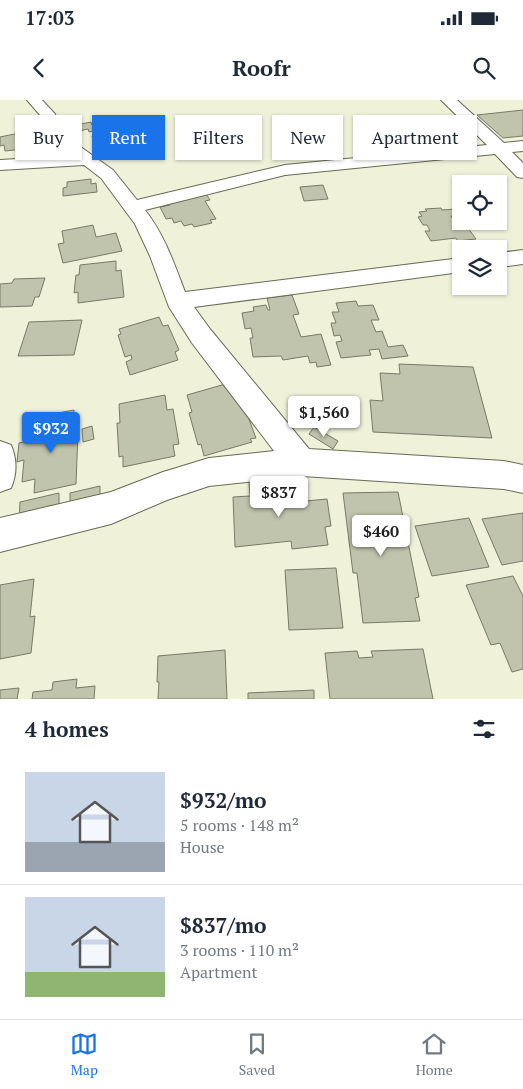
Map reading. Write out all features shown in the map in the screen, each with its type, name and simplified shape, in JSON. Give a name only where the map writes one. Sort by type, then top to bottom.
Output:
[{"type":"street","points":[[34,100],[47,114],[54,135],[107,174],[145,223],[161,256],[177,301],[201,336],[280,438],[302,462]]},
{"type":"street","points":[[448,100],[479,127],[523,173]]},
{"type":"street","points":[[133,207],[286,170],[523,146]]},
{"type":"street","points":[[0,165],[90,160]]},
{"type":"street","points":[[507,259],[523,257]]},
{"type":"street","points":[[177,301],[452,266]]},
{"type":"street","points":[[0,454],[0,478]]},
{"type":"street","points":[[0,535],[112,508],[163,487],[209,472],[302,462],[504,475],[523,480]]},
{"type":"building","points":[[523,110],[523,136],[503,138],[477,115]]},
{"type":"building","points":[[91,122],[92,131],[89,132],[88,129],[82,130],[82,124]]},
{"type":"building","points":[[15,134],[15,150],[5,151],[4,145],[0,146],[0,137]]},
{"type":"building","points":[[91,179],[91,184],[96,183],[97,192],[63,196],[63,188],[67,187],[67,182]]},
{"type":"building","points":[[323,185],[328,199],[304,201],[300,187]]},
{"type":"building","points":[[204,191],[210,200],[205,201],[216,219],[210,220],[212,223],[194,227],[192,224],[184,226],[181,221],[174,223],[172,218],[166,219],[160,207],[170,205],[167,201]]},
{"type":"building","points":[[425,209],[452,209],[452,230],[469,230],[476,239],[457,240],[456,238],[431,241],[425,231],[430,231],[427,225],[423,225],[418,217],[422,216],[419,212],[427,211]]},
{"type":"building","points":[[93,225],[96,237],[116,233],[122,251],[63,263],[58,244],[64,243],[62,231]]},
{"type":"building","points":[[116,261],[116,271],[121,270],[124,297],[78,303],[78,292],[74,293],[76,275],[79,275],[80,265]]},
{"type":"building","points":[[45,278],[39,297],[35,297],[32,306],[0,307],[0,284],[12,283],[14,279]]},
{"type":"building","points":[[292,295],[299,314],[293,315],[301,337],[321,334],[331,365],[317,367],[316,362],[310,363],[308,356],[283,360],[281,356],[253,357],[250,338],[253,338],[251,328],[245,329],[242,313],[254,311],[253,307],[266,305],[268,310],[270,310],[267,298]]},
{"type":"building","points":[[356,301],[358,306],[373,305],[379,320],[371,320],[376,332],[382,331],[388,347],[403,345],[408,356],[382,359],[379,349],[369,350],[371,355],[341,358],[336,342],[342,341],[340,335],[334,336],[331,323],[336,323],[332,312],[339,312],[336,303]]},
{"type":"building","points":[[159,317],[163,326],[168,325],[179,350],[175,352],[178,360],[130,375],[126,362],[132,359],[131,355],[125,357],[118,335],[121,334],[119,329]]},
{"type":"building","points":[[82,320],[74,355],[18,356],[29,322]]},
{"type":"building","points":[[399,364],[473,367],[492,438],[373,432],[370,400],[383,401],[380,373],[400,374]]},
{"type":"building","points":[[229,383],[241,398],[256,438],[250,439],[252,442],[204,456],[201,444],[198,445],[189,413],[192,412],[187,395]]},
{"type":"building","points":[[165,395],[167,410],[173,409],[179,444],[173,445],[175,456],[123,467],[123,456],[119,457],[117,423],[120,423],[119,404]]},
{"type":"building","points":[[74,410],[74,433],[78,432],[76,484],[34,493],[35,479],[22,482],[24,460],[17,462],[19,443],[33,440],[33,428],[47,426],[47,415]]},
{"type":"building","points":[[92,426],[94,439],[83,442],[82,429]]},
{"type":"building","points":[[314,427],[338,441],[333,449],[309,434]]},
{"type":"building","points":[[273,480],[274,486],[293,484],[295,502],[327,499],[331,526],[325,527],[328,545],[292,549],[291,541],[235,547],[233,497],[250,496],[249,482]]},
{"type":"building","points":[[100,486],[100,500],[70,506],[70,493]]},
{"type":"building","points":[[398,492],[419,597],[415,598],[420,621],[363,623],[357,573],[353,573],[343,493]]},
{"type":"building","points":[[59,493],[59,513],[19,522],[20,502]]},
{"type":"building","points":[[523,513],[523,561],[502,565],[482,519]]},
{"type":"building","points":[[469,518],[489,567],[432,576],[415,526]]},
{"type":"building","points":[[336,568],[343,628],[289,630],[285,570]]},
{"type":"building","points":[[513,576],[523,596],[523,669],[512,672],[500,643],[491,645],[466,585]]},
{"type":"building","points":[[34,579],[30,617],[35,616],[31,653],[0,659],[0,585]]},
{"type":"building","points":[[423,649],[433,699],[330,699],[325,653],[357,651],[359,658],[373,657],[371,651]]},
{"type":"building","points":[[225,650],[227,699],[158,699],[158,656]]},
{"type":"building","points":[[77,679],[76,688],[95,686],[94,699],[32,699],[33,692],[52,690],[53,682]]},
{"type":"building","points":[[19,688],[17,699],[0,699],[0,690]]},
{"type":"building","points":[[314,690],[314,699],[248,699],[248,693]]}]
